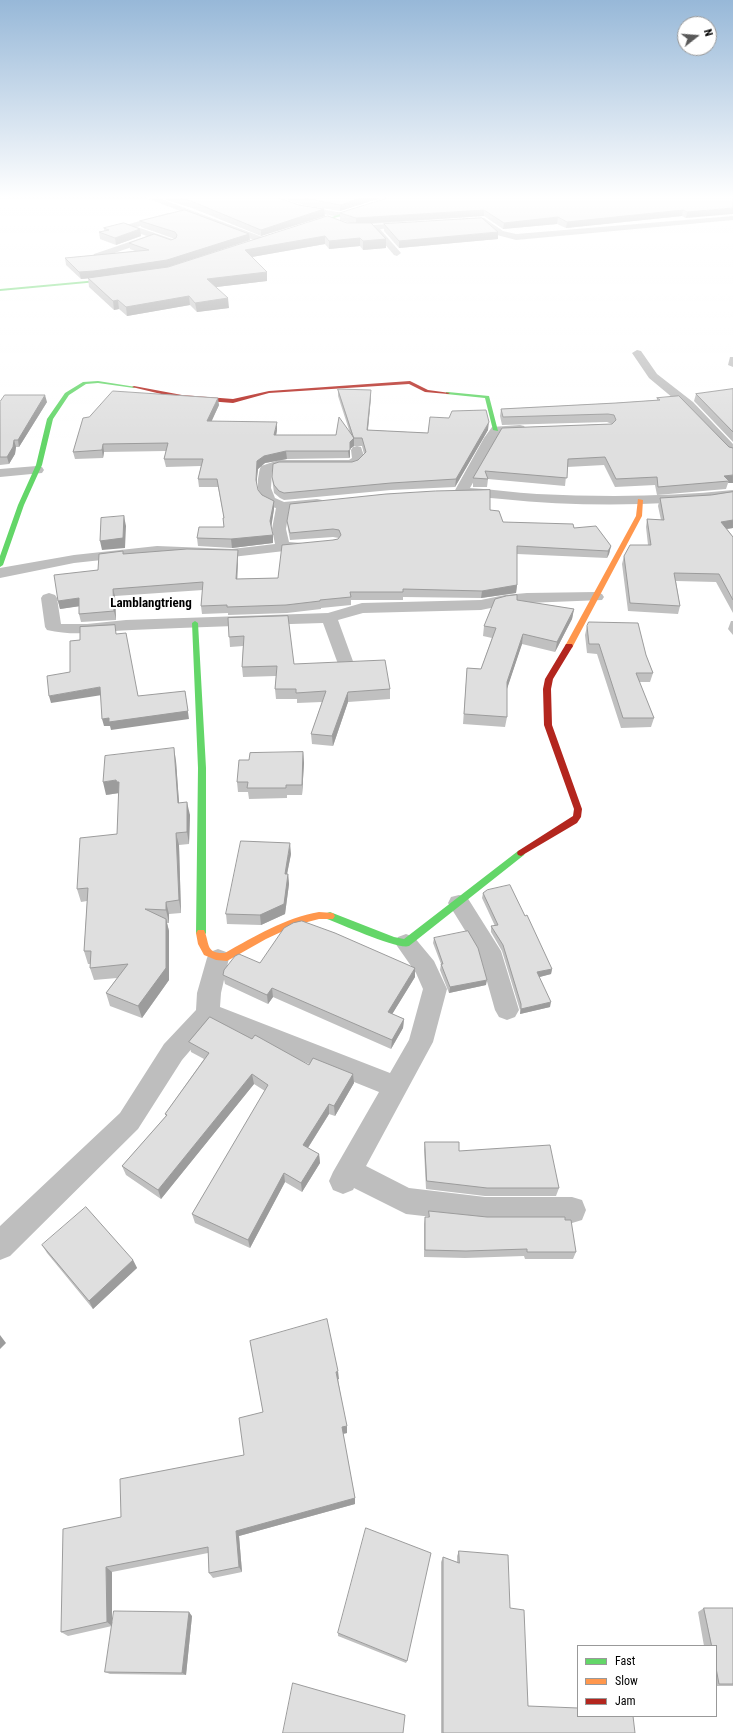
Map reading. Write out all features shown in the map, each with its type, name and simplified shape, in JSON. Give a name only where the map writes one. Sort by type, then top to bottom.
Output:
[{"type":"street","points":[[0,290],[131,277]]},
{"type":"street","points":[[636,353],[653,376],[689,405],[733,451]]},
{"type":"street","points":[[0,565],[21,505],[37,470],[50,419],[67,394],[85,383],[118,384],[182,397],[233,401],[241,400],[253,394],[269,392],[410,382],[426,391],[486,397],[489,401],[496,430]]},
{"type":"street","points":[[496,430],[534,429]]},
{"type":"street","points":[[461,492],[490,438],[496,430]]},
{"type":"street","points":[[332,502],[283,506],[273,504],[268,501],[264,489],[266,469],[279,464],[352,464],[359,460],[358,450]]},
{"type":"street","points":[[0,473],[37,470]]},
{"type":"street","points":[[446,493],[486,492],[537,498],[640,500],[704,498],[733,494]]},
{"type":"street","points":[[406,943],[524,851],[574,821],[578,817],[578,809],[548,725],[547,689],[549,679],[559,664],[596,597],[639,516],[640,500]]},
{"type":"street","points":[[283,506],[279,529],[283,547]]},
{"type":"street","points":[[0,573],[74,559],[157,550],[232,553],[311,544]]},
{"type":"street","points":[[49,598],[53,627],[62,629],[86,629],[126,625],[329,618],[362,608],[495,604],[505,600],[558,597],[596,597]]},
{"type":"street","points":[[329,618],[346,664]]},
{"type":"street","points":[[195,623],[202,768],[201,943],[206,952],[218,958],[227,957],[286,924],[323,914],[343,920],[392,940],[406,943],[426,968],[435,989],[420,1042],[346,1176],[406,1201],[485,1210],[572,1210]]},
{"type":"street","points":[[459,903],[490,951],[507,1010]]},
{"type":"street","points":[[0,1246],[129,1120],[173,1052],[208,1013],[209,993],[218,958]]},
{"type":"street","points":[[208,1013],[396,1087]]},
{"type":"building","points":[[225,277],[207,279],[228,298],[195,303],[189,296],[126,307],[118,300],[113,301],[88,278]]},
{"type":"building","points":[[338,389],[371,390],[367,430],[428,433],[430,417],[449,418],[452,411],[486,410],[489,422],[456,479],[391,483],[284,493],[279,491],[274,485],[272,477],[273,464],[279,462],[352,462],[358,460],[366,452],[362,438],[354,438]]},
{"type":"building","points":[[733,389],[733,432],[696,394]]},
{"type":"building","points":[[113,391],[218,398],[207,421],[277,422],[274,435],[336,435],[339,417],[354,438],[350,442],[350,450],[348,451],[286,451],[264,456],[257,461],[256,480],[258,490],[262,495],[274,501],[270,521],[273,535],[231,539],[197,538],[199,527],[224,527],[224,518],[217,479],[198,479],[203,459],[164,459],[168,443],[103,444],[102,450],[73,452],[83,418],[89,417]]},
{"type":"building","points":[[5,395],[45,395],[18,440],[14,440],[13,447],[7,457],[0,457],[0,402]]},
{"type":"building","points":[[679,396],[729,447],[733,448],[733,475],[724,476],[729,481],[658,487],[657,477],[616,479],[605,457],[568,459],[567,478],[485,471],[488,479],[473,478],[502,428],[612,424],[616,420],[614,415],[608,414],[503,417],[501,409],[660,400],[657,398]]},
{"type":"building","points":[[490,490],[490,510],[499,511],[503,522],[573,524],[574,528],[596,526],[611,546],[608,551],[517,546],[517,585],[482,591],[403,589],[403,592],[350,592],[351,597],[320,601],[286,605],[227,607],[227,605],[201,606],[203,582],[113,589],[114,611],[79,614],[79,598],[58,601],[54,575],[98,570],[99,554],[123,551],[123,554],[187,549],[238,550],[236,579],[278,578],[282,545],[333,540],[338,539],[341,535],[339,530],[333,529],[290,533],[287,521],[290,504],[386,494]]},
{"type":"building","points":[[733,492],[733,520],[721,522],[733,537],[733,600],[719,574],[674,573],[680,606],[630,603],[624,556],[630,545],[651,545],[647,519],[664,520],[660,498]]},
{"type":"building","points":[[124,516],[123,538],[100,541],[101,518]]},
{"type":"building","points":[[517,595],[517,600],[574,609],[557,642],[523,634],[507,682],[507,717],[464,714],[467,668],[481,669],[496,628],[484,626],[495,599]]},
{"type":"building","points":[[288,616],[294,664],[385,660],[390,689],[348,692],[332,736],[311,734],[326,691],[296,693],[296,689],[275,689],[277,666],[242,667],[244,636],[229,637],[228,618]]},
{"type":"building","points":[[589,622],[638,623],[646,655],[653,673],[636,673],[654,718],[623,718],[599,644],[589,644],[587,626]]},
{"type":"building","points":[[115,625],[116,634],[126,633],[138,696],[185,691],[188,711],[109,722],[109,718],[102,719],[100,687],[49,696],[47,676],[70,672],[70,641],[80,640],[80,627]]},
{"type":"building","points":[[174,748],[178,803],[187,802],[187,832],[176,833],[179,900],[166,902],[166,910],[145,909],[166,919],[166,968],[138,1006],[106,993],[128,964],[90,968],[91,951],[84,951],[88,888],[77,889],[80,838],[117,834],[119,782],[116,780],[103,782],[105,756]]},
{"type":"building","points":[[303,752],[302,785],[286,785],[286,788],[247,788],[248,782],[237,782],[239,760],[249,760],[250,753]]},
{"type":"building","points":[[241,841],[290,843],[285,874],[288,874],[284,904],[260,915],[226,914]]},
{"type":"building","points":[[510,885],[525,916],[527,915],[552,969],[537,972],[551,1002],[521,1009],[521,1004],[503,945],[491,926],[498,925],[483,893],[487,890]]},
{"type":"building","points":[[302,921],[335,933],[415,968],[388,1012],[404,1019],[392,1040],[272,988],[267,995],[223,975],[224,970],[235,956],[239,954],[260,963],[284,928],[293,923]]},
{"type":"building","points":[[468,931],[478,948],[487,980],[450,987],[441,964],[443,964],[434,938]]},
{"type":"building","points":[[210,1017],[252,1039],[255,1035],[309,1065],[313,1058],[353,1074],[334,1106],[329,1104],[303,1145],[319,1154],[301,1183],[284,1173],[248,1240],[192,1214],[268,1085],[252,1074],[158,1190],[122,1166],[167,1115],[165,1114],[209,1053],[189,1042]]},
{"type":"building","points":[[425,1142],[459,1142],[459,1151],[550,1145],[559,1188],[487,1188],[427,1181]]},
{"type":"building","points":[[86,1207],[133,1260],[89,1301],[42,1245]]},
{"type":"building","points":[[429,1211],[487,1217],[565,1217],[565,1220],[571,1220],[576,1252],[527,1252],[527,1249],[466,1251],[425,1250],[425,1217],[429,1217]]},
{"type":"building","points":[[327,1319],[338,1371],[336,1372],[347,1426],[342,1427],[355,1498],[236,1531],[239,1567],[209,1573],[208,1547],[106,1567],[107,1622],[61,1632],[63,1529],[121,1517],[120,1479],[244,1455],[239,1418],[263,1412],[250,1341]]},
{"type":"building","points":[[366,1528],[431,1553],[407,1661],[338,1633]]},
{"type":"building","points":[[459,1551],[508,1555],[510,1608],[524,1610],[528,1706],[577,1708],[577,1717],[633,1717],[635,1733],[443,1733],[443,1557],[459,1563]]},
{"type":"building","points":[[704,1608],[733,1608],[733,1684],[719,1684],[717,1673],[717,1645],[712,1645]]},
{"type":"building","points":[[114,1611],[189,1612],[182,1673],[105,1672]]},
{"type":"building","points":[[293,1683],[405,1715],[403,1733],[283,1733]]},
{"type":"traffic: fast","points":[[0,290],[119,279]]},
{"type":"traffic: fast","points":[[0,565],[21,505],[39,465],[50,419],[67,394],[85,383],[98,382],[134,387]]},
{"type":"traffic: fast","points":[[448,393],[487,397],[496,430]]},
{"type":"traffic: fast","points":[[195,623],[202,768],[201,933]]},
{"type":"traffic: fast","points":[[330,916],[393,940],[406,943],[521,853]]},
{"type":"traffic: slow","points":[[569,646],[639,516],[640,500]]},
{"type":"traffic: slow","points":[[201,933],[201,939],[205,949],[211,955],[227,957],[263,936],[292,922],[319,915],[330,916]]},
{"type":"traffic: jam","points":[[134,387],[182,397],[233,401],[269,392],[410,382],[427,391],[448,393]]},
{"type":"traffic: jam","points":[[521,853],[574,821],[577,817],[578,809],[548,725],[547,689],[549,679],[569,646]]},
{"type":"district","name":"Lamblangtrieng","points":[[151,604]]}]
